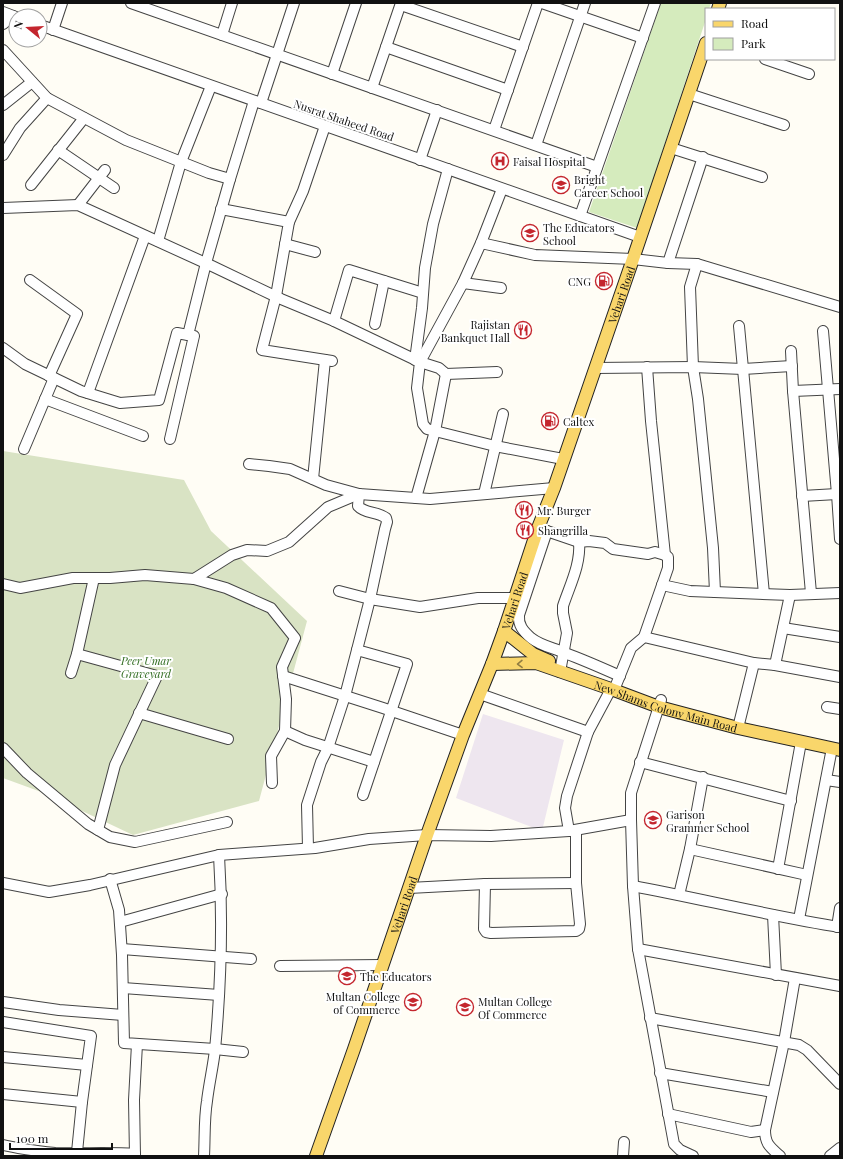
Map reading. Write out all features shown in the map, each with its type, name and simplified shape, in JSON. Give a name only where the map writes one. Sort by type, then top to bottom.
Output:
[{"type":"main road","name":"Vehari Road","points":[[316,1156],[463,735],[492,664],[514,598],[543,530],[554,488],[705,45]]},
{"type":"main road","name":"New Shams Colony Main Road","points":[[504,631],[533,654],[561,668]]},
{"type":"main road","name":"New Shams Colony Main Road","points":[[492,664],[536,663],[561,668],[615,684],[660,704],[837,747]]},
{"type":"main road","name":"New Shams Colony Main Road","points":[[739,724],[801,742],[837,747]]},
{"type":"street","points":[[53,30],[62,3]]},
{"type":"street","points":[[130,3],[597,167]]},
{"type":"street","points":[[222,35],[232,3]]},
{"type":"street","points":[[188,334],[230,179],[277,54],[294,3]]},
{"type":"street","points":[[332,74],[356,3]]},
{"type":"street","points":[[494,130],[538,3]]},
{"type":"street","points":[[542,3],[643,38]]},
{"type":"street","points":[[536,145],[585,3]]},
{"type":"street","points":[[580,216],[655,3]]},
{"type":"street","points":[[372,88],[401,4],[523,47]]},
{"type":"street","name":"Nusrat Shaheed Road","points":[[48,28],[640,237]]},
{"type":"street","points":[[386,47],[508,90]]},
{"type":"street","points":[[3,50],[47,98],[126,140],[209,173],[230,179]]},
{"type":"street","points":[[768,60],[809,74]]},
{"type":"street","points":[[3,105],[32,82]]},
{"type":"street","points":[[158,241],[181,162],[211,86]]},
{"type":"street","points":[[689,94],[784,125]]},
{"type":"street","points":[[3,155],[20,128],[47,98]]},
{"type":"street","points":[[420,160],[437,110]]},
{"type":"street","points":[[31,185],[84,118]]},
{"type":"street","points":[[313,479],[329,360],[262,350],[276,296],[289,222],[303,191],[325,126]]},
{"type":"street","points":[[671,148],[762,177]]},
{"type":"street","points":[[58,150],[102,173],[114,188]]},
{"type":"street","points":[[668,263],[703,157]]},
{"type":"street","points":[[448,169],[433,224],[424,268],[417,388],[423,424],[427,429],[495,446],[564,459]]},
{"type":"street","points":[[78,205],[102,173]]},
{"type":"street","points":[[418,361],[463,283],[481,243],[502,189]]},
{"type":"street","points":[[3,208],[78,205],[334,321],[418,361],[439,368],[446,374],[497,372]]},
{"type":"street","points":[[221,210],[289,222]]},
{"type":"street","points":[[88,393],[145,236]]},
{"type":"street","points":[[481,243],[536,255],[633,259],[668,263],[697,264],[840,307]]},
{"type":"street","points":[[285,244],[315,252]]},
{"type":"street","points":[[697,264],[690,287],[693,367],[698,399],[713,548],[715,592]]},
{"type":"street","points":[[334,321],[349,270],[423,293]]},
{"type":"street","points":[[24,448],[45,399],[51,377],[77,314],[30,280]]},
{"type":"street","points":[[375,324],[384,281]]},
{"type":"street","points":[[463,283],[501,288]]},
{"type":"street","points":[[739,326],[764,594]]},
{"type":"street","points":[[823,331],[840,539]]},
{"type":"street","points":[[3,348],[25,364],[51,377],[88,393],[120,403],[159,400],[177,333],[194,336],[170,439]]},
{"type":"street","points":[[791,351],[792,391],[811,593]]},
{"type":"street","points":[[595,368],[693,367],[743,369],[792,366]]},
{"type":"street","points":[[485,884],[484,928],[486,932],[579,929],[580,924],[573,831],[565,808],[567,796],[588,732],[615,684],[631,648],[644,637],[668,568],[668,558],[665,555],[654,458],[647,367]]},
{"type":"street","points":[[416,498],[435,431],[446,374]]},
{"type":"street","points":[[792,391],[840,389]]},
{"type":"street","points":[[45,399],[143,436]]},
{"type":"street","points":[[484,494],[502,414]]},
{"type":"street","points":[[249,464],[290,470],[326,485],[359,494],[430,499],[554,488]]},
{"type":"street","points":[[194,579],[232,555],[247,550],[267,552],[288,542],[328,507],[359,494]]},
{"type":"street","points":[[308,848],[307,805],[345,696],[370,598],[387,522],[386,518],[382,515],[361,509],[358,506],[359,494]]},
{"type":"street","points":[[802,496],[837,494]]},
{"type":"street","points":[[615,684],[564,652],[542,645],[532,638],[520,626],[518,614],[543,530],[579,542],[589,541],[605,543],[613,549],[648,554],[655,552],[665,555]]},
{"type":"street","points":[[561,668],[567,632],[563,606],[579,561],[579,542]]},
{"type":"street","points":[[3,584],[20,588],[73,578],[144,575],[194,579],[226,588],[272,608],[295,638],[282,667],[286,699],[285,731],[271,756],[272,783]]},
{"type":"street","points":[[71,673],[77,654],[94,578]]},
{"type":"street","points":[[662,585],[690,591],[790,595],[840,593]]},
{"type":"street","points":[[339,592],[420,607],[478,598],[514,598]]},
{"type":"street","points":[[775,665],[790,595]]},
{"type":"street","points":[[783,628],[840,637]]},
{"type":"street","points":[[644,637],[754,664],[775,665],[840,677]]},
{"type":"street","points":[[357,650],[407,664],[363,795]]},
{"type":"street","points":[[77,654],[157,676],[115,765],[98,830]]},
{"type":"street","points":[[739,724],[754,664]]},
{"type":"street","points":[[283,676],[391,710],[463,735]]},
{"type":"street","points":[[480,694],[588,732]]},
{"type":"street","points":[[660,704],[630,793],[633,886],[638,950],[674,1144],[680,1150],[693,1156]]},
{"type":"street","points":[[827,707],[840,709]]},
{"type":"street","points":[[139,712],[228,739]]},
{"type":"street","points":[[285,731],[305,740],[374,762]]},
{"type":"street","points":[[778,869],[801,742]]},
{"type":"street","points":[[799,919],[826,780],[837,747]]},
{"type":"street","points":[[3,748],[27,773],[88,824],[110,837],[135,842],[227,822]]},
{"type":"street","points":[[640,762],[703,777],[791,801]]},
{"type":"street","points":[[679,895],[690,849],[703,777]]},
{"type":"street","points":[[826,780],[840,782]]},
{"type":"street","points":[[3,883],[49,892],[90,885],[219,855],[308,848],[369,839],[427,835],[491,836],[573,831],[631,820]]},
{"type":"street","points":[[690,849],[808,875]]},
{"type":"street","points":[[204,1156],[207,1102],[215,1049],[222,956],[222,894],[219,855]]},
{"type":"street","points":[[110,880],[119,910],[122,949],[124,1043],[243,1052]]},
{"type":"street","points":[[409,888],[485,884],[576,883]]},
{"type":"street","points":[[633,886],[838,927],[840,908]]},
{"type":"street","points":[[120,922],[222,894]]},
{"type":"street","points":[[773,915],[776,975]]},
{"type":"street","points":[[122,949],[251,959]]},
{"type":"street","points":[[638,950],[840,986]]},
{"type":"street","points":[[280,966],[382,965]]},
{"type":"street","points":[[780,1156],[769,1146],[765,1139],[765,1130],[784,1042],[795,978]]},
{"type":"street","points":[[123,988],[219,995]]},
{"type":"street","points":[[3,1002],[59,1010],[123,1015]]},
{"type":"street","points":[[650,1018],[799,1045],[807,1050],[840,1084]]},
{"type":"street","points":[[3,1022],[91,1036],[77,1152]]},
{"type":"street","points":[[3,1145],[56,1154],[77,1152],[135,1155],[134,1100],[137,1044]]},
{"type":"street","points":[[3,1057],[87,1065]]},
{"type":"street","points":[[660,1072],[773,1092]]},
{"type":"street","points":[[3,1094],[82,1102]]},
{"type":"street","points":[[668,1114],[751,1132],[765,1130]]},
{"type":"street","points":[[623,1156],[624,1142]]},
{"type":"street","points":[[830,1156],[840,1148]]},
{"type":"shaded area","points":[[483,714],[564,740],[542,831],[456,798]]},
{"type":"green space","points":[[661,3],[711,3],[709,8],[705,8],[705,22],[637,228],[589,212]]},
{"type":"green space","name":"Peer Umar Graveyard","points":[[3,451],[184,480],[211,531],[307,621],[259,801],[133,835],[44,793],[3,778]]},
{"type":"place","name":"Faisal Hospital","points":[[500,161]]},
{"type":"place","name":"Bright Career School","points":[[561,185]]},
{"type":"place","name":"The Educators School","points":[[530,233]]},
{"type":"place","name":"CNG","points":[[604,281]]},
{"type":"place","name":"Rajistan Bankquet Hall","points":[[523,330]]},
{"type":"place","name":"Caltex","points":[[550,421]]},
{"type":"place","name":"Mr. Burger","points":[[524,510]]},
{"type":"place","name":"Shangrilla","points":[[525,530]]},
{"type":"place","name":"Garison Grammer School","points":[[653,820]]},
{"type":"place","name":"The Educators","points":[[347,976]]},
{"type":"place","name":"Multan College of Commerce","points":[[413,1002]]},
{"type":"place","name":"Multan College Of Commerce","points":[[465,1007]]}]
